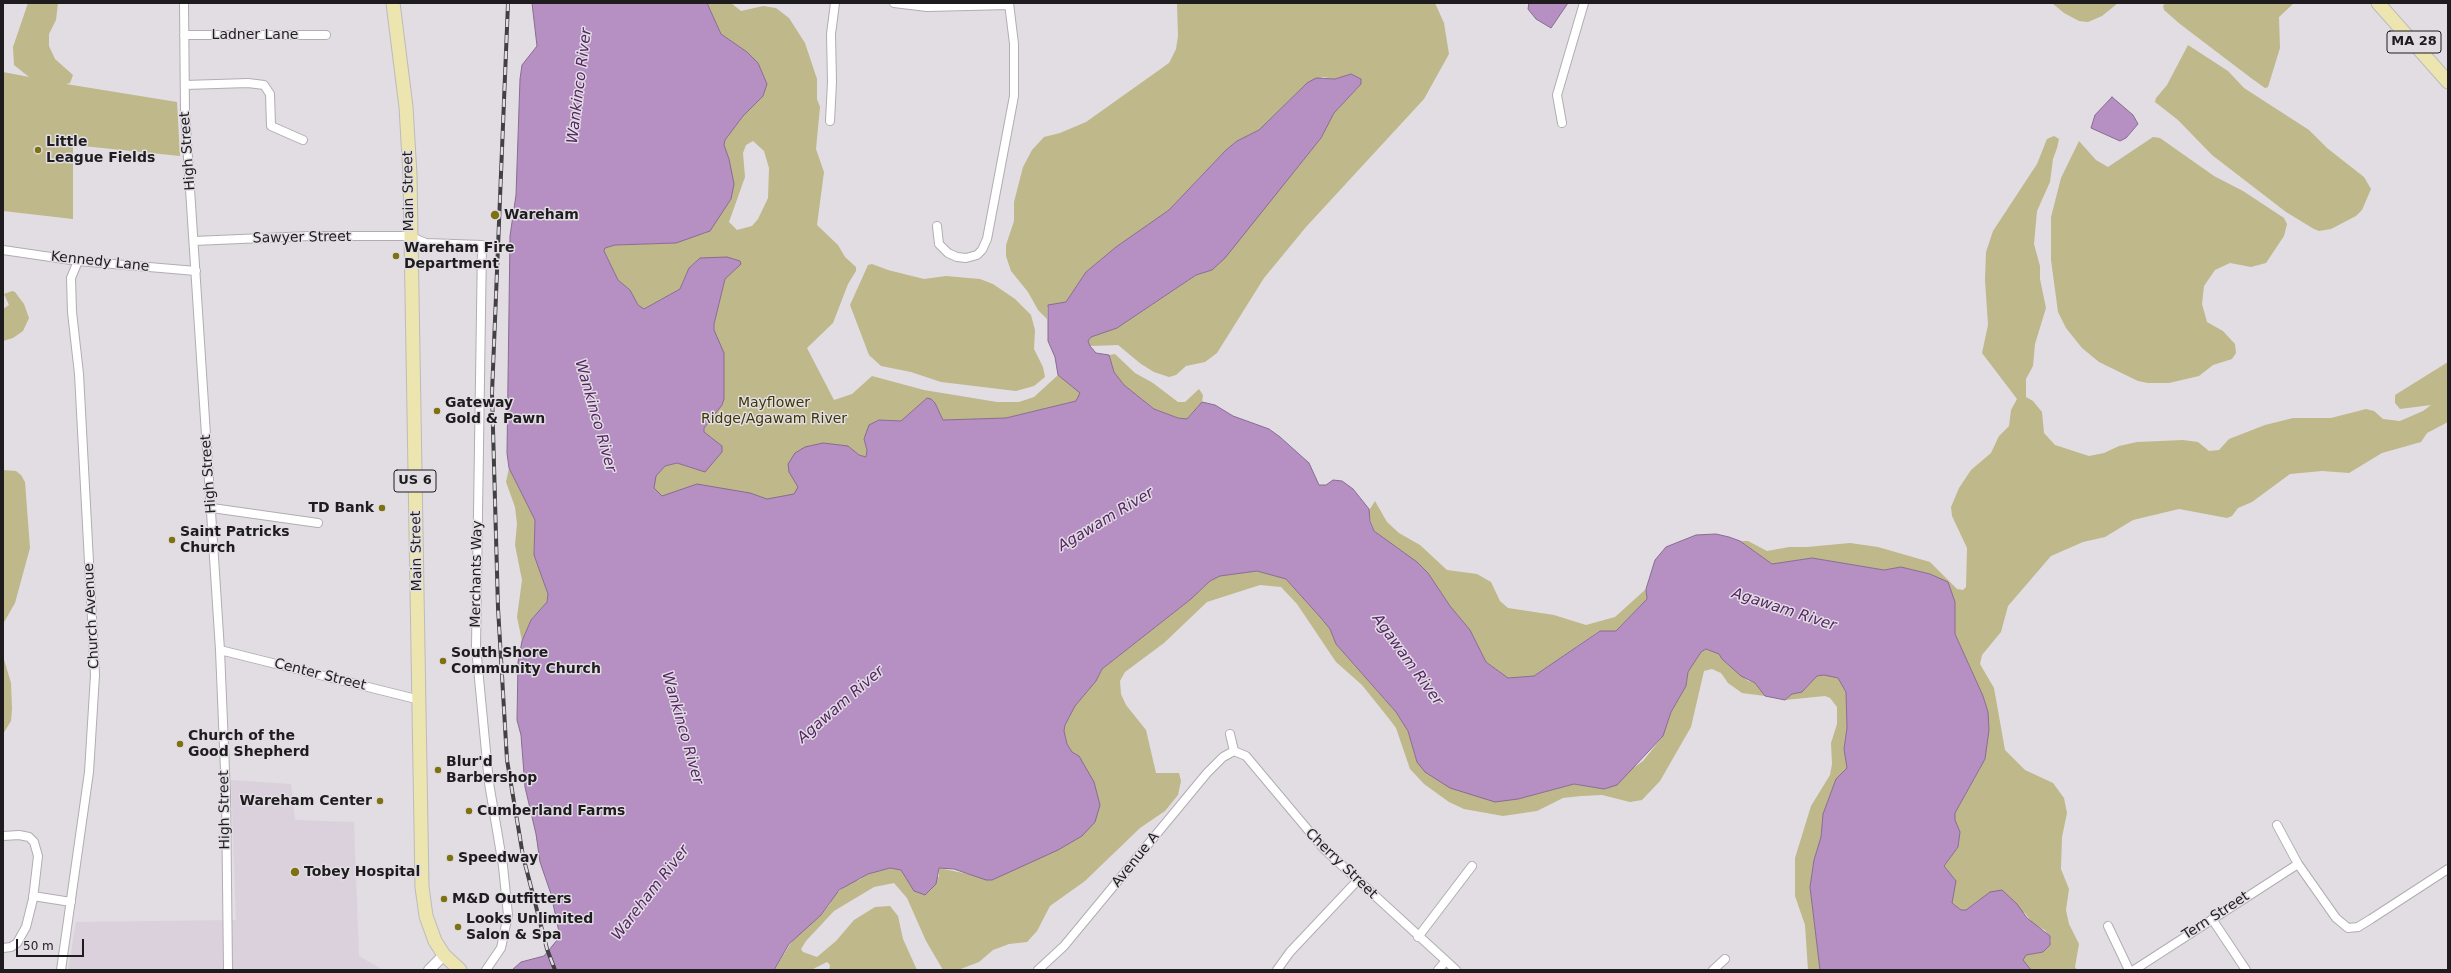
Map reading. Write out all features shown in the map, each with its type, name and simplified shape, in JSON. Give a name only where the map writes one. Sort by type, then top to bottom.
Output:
[{"type":"main road","name":"Main Street","points":[[393,3],[406,107],[410,183],[409,236],[420,700],[422,887],[430,928],[444,955]]},
{"type":"main road","name":"MA 28","points":[[2378,3],[2448,82]]},
{"type":"main road","name":"US 6","points":[[444,955],[460,970]]},
{"type":"street","name":"High Street","points":[[184,3],[185,85],[220,650],[226,795],[228,970]]},
{"type":"street","points":[[830,121],[832,82],[831,34],[835,3]]},
{"type":"street","points":[[894,3],[927,7],[1009,4],[1014,44],[1014,96],[988,239],[982,250],[977,255],[966,258],[957,257],[948,253],[940,244],[937,226]]},
{"type":"street","points":[[1562,123],[1557,95],[1584,3]]},
{"type":"street","name":"Ladner Lane","points":[[184,36],[326,35]]},
{"type":"street","points":[[185,85],[248,83],[264,85],[270,94],[272,126],[303,140]]},
{"type":"street","name":"Sawyer Street","points":[[194,241],[310,236],[409,236]]},
{"type":"street","name":"Merchants Way","points":[[409,236],[426,243],[482,245],[476,563],[476,664],[489,784],[507,904],[507,922],[503,942],[498,953],[486,970]]},
{"type":"street","name":"Kennedy Lane","points":[[3,250],[78,261],[196,271]]},
{"type":"street","name":"Church Avenue","points":[[61,970],[90,757],[95,674],[79,374],[72,312],[71,278],[78,261]]},
{"type":"street","points":[[212,508],[318,523]]},
{"type":"street","name":"Center Street","points":[[220,650],[420,700]]},
{"type":"street","points":[[1230,734],[1234,751]]},
{"type":"street","name":"Cherry Street","points":[[1234,751],[1246,756],[1310,835],[1357,881],[1445,962],[1456,970]]},
{"type":"street","name":"Avenue A","points":[[1038,970],[1064,946],[1210,770],[1225,755],[1234,751]]},
{"type":"street","points":[[2277,825],[2298,864],[2336,918],[2348,928],[2358,927],[2448,869]]},
{"type":"street","points":[[3,836],[26,836],[34,842],[38,856],[33,896],[24,933],[14,945],[3,948]]},
{"type":"street","name":"Tern Street","points":[[2134,970],[2298,864]]},
{"type":"street","points":[[1418,937],[1472,866]]},
{"type":"street","points":[[1277,970],[1290,952],[1357,881]]},
{"type":"street","points":[[33,896],[71,902]]},
{"type":"street","points":[[2212,919],[2246,970]]},
{"type":"street","points":[[2108,926],[2129,970]]},
{"type":"street","points":[[429,970],[444,955]]},
{"type":"street","points":[[1713,970],[1725,959]]},
{"type":"street","points":[[1438,970],[1445,962]]},
{"type":"shaded area","name":"Tobey Hospital","points":[[231,780],[291,784],[295,820],[354,822],[359,956],[383,970],[68,970],[76,922],[236,920]]},
{"type":"green space","name":"Little League Fields","points":[[28,3],[58,3],[56,20],[49,34],[49,46],[55,59],[73,75],[70,83],[66,84],[177,102],[180,156],[73,145],[73,219],[3,211],[3,72],[29,77],[14,65],[13,47]]},
{"type":"green space","name":"Mayflower Ridge/Agawam River","points":[[707,3],[731,3],[741,11],[763,6],[776,8],[789,18],[805,43],[817,79],[817,99],[820,107],[816,149],[824,172],[817,225],[838,245],[845,257],[856,267],[856,271],[848,284],[833,323],[807,348],[834,400],[852,394],[872,376],[924,390],[997,402],[1019,402],[1034,397],[1058,375],[1081,393],[1076,401],[1006,418],[943,420],[935,403],[927,398],[901,421],[879,420],[864,439],[867,450],[866,457],[859,455],[848,446],[803,505],[662,496],[654,488],[655,476],[665,466],[677,463],[702,471],[715,441],[704,432],[704,428],[714,415],[714,324],[725,279],[740,264],[700,258],[689,268],[680,289],[644,309],[638,305],[630,290],[618,280],[604,251],[605,248],[615,245],[676,243],[695,235],[706,233],[731,199],[729,159],[724,145],[725,140],[743,116],[763,96],[767,84],[758,63],[747,52],[721,34]],"holes":[[[753,141],[764,151],[769,168],[768,198],[758,219],[752,226],[737,230],[729,222],[745,177],[743,153],[746,145]]]},
{"type":"green space","points":[[1177,3],[1435,3],[1444,23],[1449,54],[1424,99],[1306,227],[1264,278],[1217,353],[1205,362],[1186,366],[1176,375],[1169,377],[1154,372],[1141,364],[1118,345],[1090,346],[1088,341],[1091,337],[1117,328],[1196,275],[1212,270],[1321,138],[1334,113],[1361,84],[1361,79],[1351,74],[1335,79],[1323,77],[1307,83],[1259,130],[1237,141],[1226,150],[1169,210],[1116,247],[1086,272],[1066,302],[1047,307],[1047,319],[1038,310],[1028,292],[1011,271],[1006,256],[1006,245],[1014,221],[1014,202],[1023,167],[1032,150],[1044,137],[1060,133],[1086,122],[1169,63],[1176,49],[1178,36]]},
{"type":"green space","points":[[2052,3],[2118,3],[2102,16],[2088,22],[2079,21],[2064,13]]},
{"type":"green space","points":[[2165,3],[2294,3],[2279,17],[2280,48],[2268,87],[2265,88],[2251,78],[2180,24],[2164,10],[2163,6]]},
{"type":"green space","points":[[2188,45],[2228,71],[2244,88],[2309,130],[2327,148],[2364,177],[2371,189],[2362,210],[2356,216],[2331,229],[2319,231],[2314,229],[2286,212],[2212,155],[2178,120],[2155,102],[2156,98],[2167,85]]},
{"type":"green space","points":[[2054,136],[2059,139],[2053,159],[2050,182],[2037,211],[2034,244],[2040,266],[2040,279],[2046,308],[2035,344],[2033,366],[2026,379],[2026,397],[2033,401],[2042,412],[2044,433],[2055,445],[2089,456],[2104,453],[2119,446],[2137,442],[2183,440],[2198,442],[2209,451],[2219,450],[2229,439],[2265,425],[2293,418],[2331,418],[2366,409],[2374,411],[2383,419],[2400,421],[2423,411],[2431,405],[2400,409],[2395,403],[2395,395],[2448,362],[2448,422],[2427,433],[2421,442],[2382,453],[2349,473],[2322,471],[2290,474],[2252,502],[2238,508],[2232,516],[2227,518],[2179,509],[2133,520],[2105,537],[2083,542],[2051,556],[2008,606],[2001,632],[1982,655],[1980,664],[1994,688],[2005,750],[2025,770],[2053,783],[2064,798],[2067,813],[2062,837],[2061,869],[2069,889],[2066,910],[2069,924],[2079,944],[2075,967],[2077,970],[2031,970],[2023,960],[2026,955],[2043,952],[2051,941],[2045,930],[2033,924],[2025,913],[1979,900],[1966,910],[1961,910],[1952,903],[1956,881],[1944,866],[1958,847],[1960,832],[1955,820],[1955,813],[1985,759],[1988,712],[1983,696],[1955,634],[1955,602],[1943,581],[1930,574],[1901,567],[1884,570],[1812,558],[1772,564],[1740,541],[1748,541],[1767,551],[1789,547],[1850,543],[1878,547],[1930,562],[1957,589],[1963,590],[1966,587],[1967,548],[1952,516],[1951,507],[1959,488],[1971,470],[1991,453],[1999,436],[2009,426],[2011,410],[2017,399],[1982,353],[1988,325],[1985,280],[1986,252],[1993,231],[2037,164],[2047,139]]},
{"type":"green space","points":[[2153,137],[2160,138],[2214,176],[2243,191],[2284,218],[2287,224],[2284,236],[2266,263],[2251,267],[2230,263],[2215,270],[2204,286],[2202,304],[2207,322],[2223,331],[2235,344],[2236,353],[2232,359],[2213,365],[2199,376],[2169,383],[2148,383],[2138,381],[2099,362],[2082,348],[2066,328],[2058,312],[2051,260],[2051,217],[2061,178],[2079,141],[2096,160],[2108,167]]},
{"type":"green space","points":[[872,264],[888,270],[924,279],[946,276],[980,279],[993,284],[1015,299],[1031,315],[1035,330],[1034,349],[1043,367],[1045,377],[1034,386],[1016,391],[941,382],[911,372],[881,366],[869,355],[850,305],[868,265]]},
{"type":"green space","points":[[12,291],[15,292],[24,304],[29,318],[23,331],[13,338],[3,341],[3,309],[9,305],[4,294]]},
{"type":"green space","points":[[1115,354],[1135,373],[1153,383],[1178,402],[1185,402],[1199,389],[1203,395],[1202,402],[1187,419],[1178,418],[1154,409],[1124,385],[1114,372],[1109,355]]},
{"type":"green space","points":[[509,468],[535,520],[534,555],[548,594],[547,602],[531,620],[522,641],[517,617],[522,580],[515,545],[517,524],[515,507],[506,482]]},
{"type":"green space","points":[[3,470],[16,471],[21,475],[25,482],[30,548],[15,603],[3,624]]},
{"type":"green space","points":[[1375,501],[1387,522],[1399,533],[1420,545],[1447,570],[1477,574],[1491,582],[1500,601],[1508,608],[1554,615],[1586,625],[1615,617],[1646,589],[1647,599],[1616,631],[1599,631],[1534,676],[1508,678],[1486,662],[1470,630],[1450,606],[1428,573],[1417,562],[1374,531],[1368,512]]},
{"type":"green space","points":[[1257,571],[1286,579],[1321,618],[1330,629],[1336,644],[1396,712],[1408,731],[1417,762],[1518,799],[1574,784],[1604,789],[1643,761],[1663,736],[1671,712],[1686,686],[1688,672],[1701,652],[1706,649],[1719,654],[1722,659],[1748,681],[1755,683],[1765,696],[1742,693],[1728,683],[1721,673],[1712,669],[1704,671],[1691,727],[1660,781],[1642,800],[1630,802],[1602,795],[1563,798],[1537,811],[1503,816],[1464,809],[1449,802],[1424,784],[1410,769],[1396,728],[1362,685],[1336,662],[1297,604],[1281,587],[1260,585],[1207,602],[1164,643],[1125,672],[1120,681],[1121,694],[1126,705],[1146,730],[1156,773],[1179,773],[1181,781],[1178,795],[1165,811],[1140,828],[1085,881],[1050,906],[1037,931],[1027,942],[1009,944],[993,950],[979,962],[958,970],[943,970],[926,941],[907,898],[894,883],[874,887],[834,911],[806,941],[801,949],[803,952],[817,957],[836,941],[854,920],[875,907],[890,906],[898,916],[903,939],[917,970],[829,970],[830,965],[827,962],[811,970],[774,970],[796,935],[821,915],[830,904],[834,895],[851,882],[859,880],[868,874],[890,868],[901,870],[908,880],[939,877],[939,868],[968,874],[1079,756],[1072,752],[1067,744],[1064,731],[1065,725],[1075,706],[1096,681],[1102,669],[1191,599],[1210,581],[1220,576]]},
{"type":"green space","points":[[3,656],[11,683],[12,709],[11,721],[3,734]]},
{"type":"green space","points":[[1824,675],[1838,678],[1846,692],[1847,728],[1844,749],[1847,768],[1836,779],[1823,814],[1821,837],[1814,860],[1810,887],[1820,970],[1808,970],[1805,925],[1795,896],[1795,858],[1811,806],[1830,775],[1832,764],[1831,743],[1837,724],[1837,707],[1830,698],[1825,696],[1785,700],[1792,694],[1802,692],[1817,676]]},
{"type":"water","points":[[532,3],[707,3],[721,34],[747,52],[758,63],[767,84],[763,96],[743,116],[725,140],[724,145],[729,159],[734,184],[731,199],[710,231],[676,243],[615,245],[605,248],[604,251],[618,280],[630,290],[638,305],[644,309],[680,289],[689,268],[700,258],[727,257],[740,261],[741,264],[725,279],[714,324],[714,330],[724,353],[724,399],[722,405],[704,428],[704,432],[722,446],[722,452],[705,472],[677,463],[665,466],[656,476],[654,488],[662,496],[697,484],[750,493],[767,499],[794,494],[798,487],[789,472],[788,464],[795,453],[805,447],[823,443],[848,446],[859,455],[866,457],[867,450],[864,439],[869,425],[879,420],[901,421],[927,398],[931,399],[935,403],[943,420],[1006,418],[1076,401],[1080,393],[1058,375],[1055,357],[1048,341],[1048,305],[1066,302],[1086,272],[1116,247],[1169,210],[1226,150],[1237,141],[1259,130],[1307,83],[1316,78],[1335,79],[1351,74],[1361,79],[1361,84],[1334,113],[1321,138],[1225,258],[1212,270],[1196,275],[1117,328],[1091,337],[1088,341],[1090,346],[1096,353],[1109,355],[1114,372],[1124,385],[1154,409],[1178,418],[1187,419],[1202,402],[1215,405],[1233,416],[1269,429],[1280,437],[1309,463],[1319,485],[1326,485],[1333,480],[1342,481],[1353,489],[1369,509],[1370,521],[1374,531],[1417,562],[1428,573],[1450,606],[1470,630],[1486,662],[1508,678],[1534,676],[1600,631],[1616,631],[1647,599],[1646,589],[1655,560],[1666,547],[1696,535],[1716,534],[1740,541],[1772,564],[1812,558],[1884,570],[1901,567],[1930,574],[1948,582],[1955,602],[1955,634],[1983,696],[1988,712],[1989,730],[1985,759],[1955,813],[1955,820],[1960,832],[1958,847],[1944,866],[1956,881],[1952,903],[1961,910],[1966,910],[1990,892],[2002,890],[2017,904],[2027,918],[2050,936],[2050,945],[2043,952],[2026,955],[2023,960],[2031,970],[1820,970],[1810,887],[1814,860],[1821,837],[1823,814],[1836,779],[1847,768],[1844,749],[1847,728],[1846,692],[1838,678],[1824,675],[1817,676],[1802,692],[1792,694],[1785,700],[1765,696],[1755,683],[1741,676],[1722,659],[1719,654],[1706,649],[1701,652],[1688,672],[1686,686],[1671,712],[1663,736],[1617,785],[1604,789],[1574,784],[1518,799],[1495,802],[1450,788],[1425,772],[1417,762],[1408,731],[1396,712],[1336,644],[1330,629],[1321,618],[1286,579],[1257,571],[1220,576],[1210,581],[1191,599],[1102,669],[1096,681],[1075,706],[1065,725],[1064,731],[1067,744],[1072,752],[1079,756],[1094,782],[1100,805],[1095,822],[1082,836],[1058,850],[992,880],[986,880],[954,869],[939,868],[936,884],[925,895],[914,891],[901,870],[890,868],[868,874],[839,890],[821,915],[789,944],[774,970],[512,970],[521,962],[544,956],[558,939],[559,932],[551,894],[540,862],[536,834],[525,787],[521,735],[517,720],[518,662],[522,641],[531,620],[547,602],[548,594],[534,555],[535,520],[509,468],[507,453],[510,236],[516,195],[520,79],[522,65],[537,46]]},
{"type":"water","points":[[1529,3],[1568,3],[1551,28],[1536,19],[1528,9]]},
{"type":"water","points":[[2112,97],[2133,115],[2138,124],[2126,138],[2120,141],[2091,128],[2095,115]]},
{"type":"railway","points":[[508,3],[492,393],[498,608],[507,760],[523,856],[547,949],[555,970]]},
{"type":"place","name":"Little League Fields","points":[[38,150]]},
{"type":"place","name":"Wareham","points":[[495,215]]},
{"type":"place","name":"Wareham Fire Department","points":[[396,256]]},
{"type":"place","name":"Gateway Gold & Pawn","points":[[437,411]]},
{"type":"place","name":"TD Bank","points":[[382,508]]},
{"type":"place","name":"Saint Patricks Church","points":[[172,540]]},
{"type":"place","name":"South Shore Community Church","points":[[443,661]]},
{"type":"place","name":"Church of the Good Shepherd","points":[[180,744]]},
{"type":"place","name":"Blur'd Barbershop","points":[[438,770]]},
{"type":"place","name":"Wareham Center","points":[[380,801]]},
{"type":"place","name":"Cumberland Farms","points":[[469,811]]},
{"type":"place","name":"Speedway","points":[[450,858]]},
{"type":"place","name":"Tobey Hospital","points":[[295,872]]},
{"type":"place","name":"M&D Outfitters","points":[[444,899]]},
{"type":"place","name":"Looks Unlimited Salon & Spa","points":[[458,927]]},
{"type":"water label","name":"Wankinco River","points":[[580,86]]},
{"type":"water label","name":"Wankinco River","points":[[595,416]]},
{"type":"water label","name":"Agawam River","points":[[1106,520]]},
{"type":"water label","name":"Agawam River","points":[[1784,610]]},
{"type":"water label","name":"Agawam River","points":[[1407,660]]},
{"type":"water label","name":"Agawam River","points":[[841,705]]},
{"type":"water label","name":"Wankinco River","points":[[682,728]]},
{"type":"water label","name":"Wareham River","points":[[651,893]]}]
